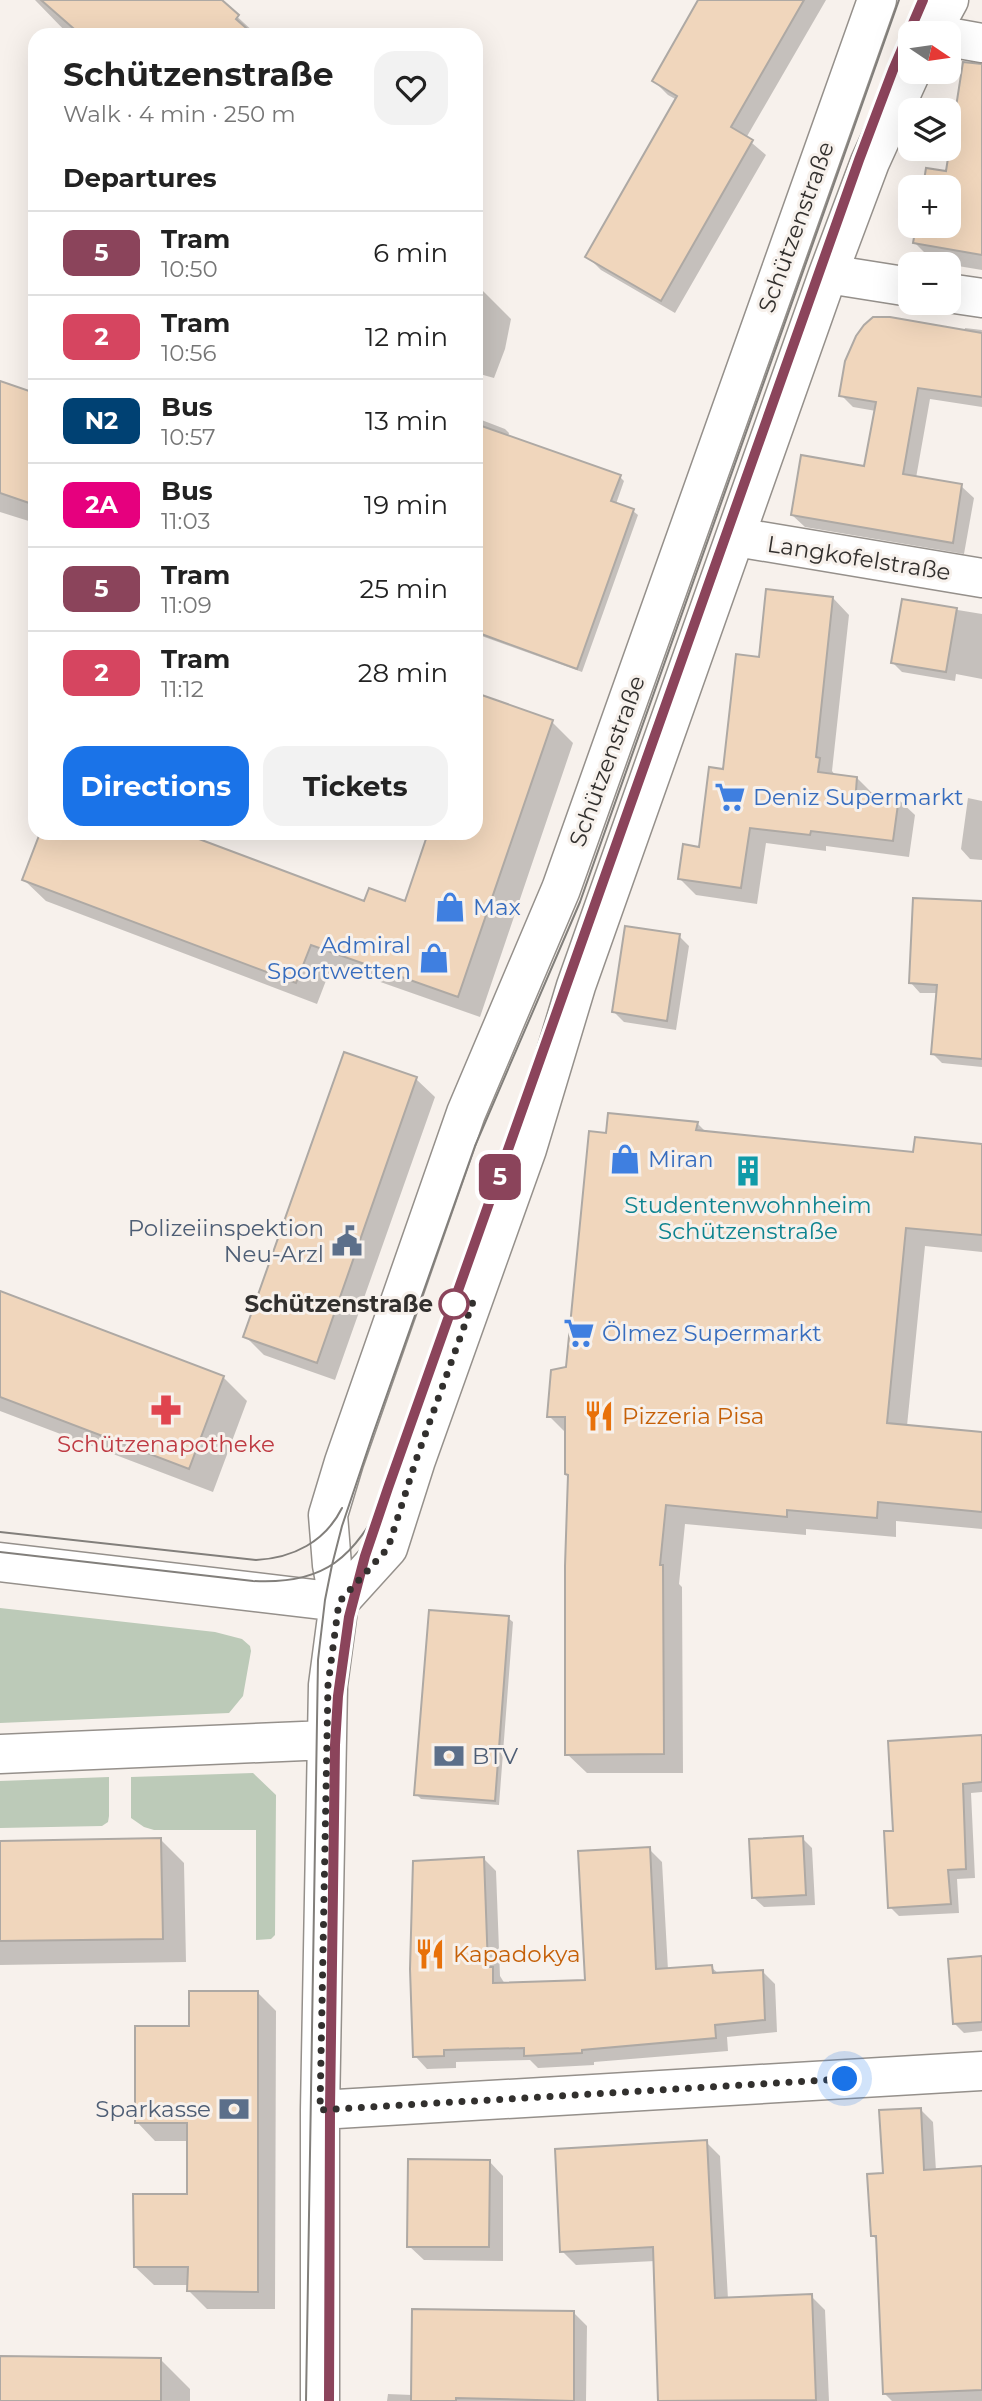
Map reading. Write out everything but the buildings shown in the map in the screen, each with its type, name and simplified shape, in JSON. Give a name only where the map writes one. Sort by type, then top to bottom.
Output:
[{"type":"street","name":"Schützenstraße","points":[[320,2401],[320,2110],[328,1685],[339,1602],[332,1566],[328,1515],[466,1113],[561,889],[877,0]]},
{"type":"street","points":[[961,35],[982,43]]},
{"type":"street","name":"Schützenstraße","points":[[339,1602],[388,1548],[416,1460],[527,1149],[576,986],[828,274],[870,162],[906,84]]},
{"type":"street","points":[[828,274],[898,285]]},
{"type":"street","points":[[961,295],[982,298]]},
{"type":"street","name":"Langkofelstraße","points":[[736,537],[982,578]]},
{"type":"street","points":[[0,1562],[339,1602]]},
{"type":"street","points":[[0,1755],[327,1740]]},
{"type":"street","points":[[320,2110],[982,2071]]},
{"type":"green space","points":[[0,1608],[215,1632],[242,1639],[250,1646],[251,1651],[243,1696],[229,1713],[0,1723]]},
{"type":"green space","points":[[253,1773],[276,1795],[275,1935],[271,1939],[256,1940],[256,1830],[154,1830],[131,1818],[131,1777]]},
{"type":"green space","points":[[109,1777],[109,1816],[108,1822],[102,1826],[0,1828],[0,1781]]},
{"type":"tram line","points":[[306,2401],[318,1660],[332,1565],[342,1526],[373,1434],[475,1146],[580,902],[899,0]]},
{"type":"tram line","points":[[0,1552],[253,1581],[278,1581],[300,1578],[335,1563],[349,1551],[374,1517],[386,1495],[859,160],[923,0]]},
{"type":"tram line","name":"5","points":[[329,2401],[335,1745],[338,1696],[349,1617],[388,1488],[674,680],[859,160],[923,0]]},
{"type":"tram line","points":[[0,1532],[256,1560],[283,1556],[306,1546],[327,1530],[342,1508]]},
{"type":"tram line","points":[[329,2401],[334,1771],[349,1624],[375,1528]]},
{"type":"place","name":"Deniz Supermarkt","points":[[730,797]]},
{"type":"place","name":"Max","points":[[450,907]]},
{"type":"place","name":"Admiral Sportwetten","points":[[434,958]]},
{"type":"place","name":"Miran","points":[[625,1159]]},
{"type":"place","name":"Studentenwohnheim Schützenstraße","points":[[748,1171]]},
{"type":"place","name":"Polizeiinspektion Neu-Arzl","points":[[347,1241]]},
{"type":"place","name":"Schützenstraße","points":[[454,1304]]},
{"type":"place","name":"Ölmez Supermarkt","points":[[579,1333]]},
{"type":"place","name":"Schützenapotheke","points":[[166,1410]]},
{"type":"place","name":"Pizzeria Pisa","points":[[599,1416]]},
{"type":"place","name":"BTV","points":[[449,1756]]},
{"type":"place","name":"Kapadokya","points":[[430,1954]]},
{"type":"place","name":"Sparkasse","points":[[234,2109]]},
{"type":"route","points":[[454,1304],[474,1299],[416,1460],[388,1548],[339,1602],[328,1685],[320,2110],[845,2079]]}]
